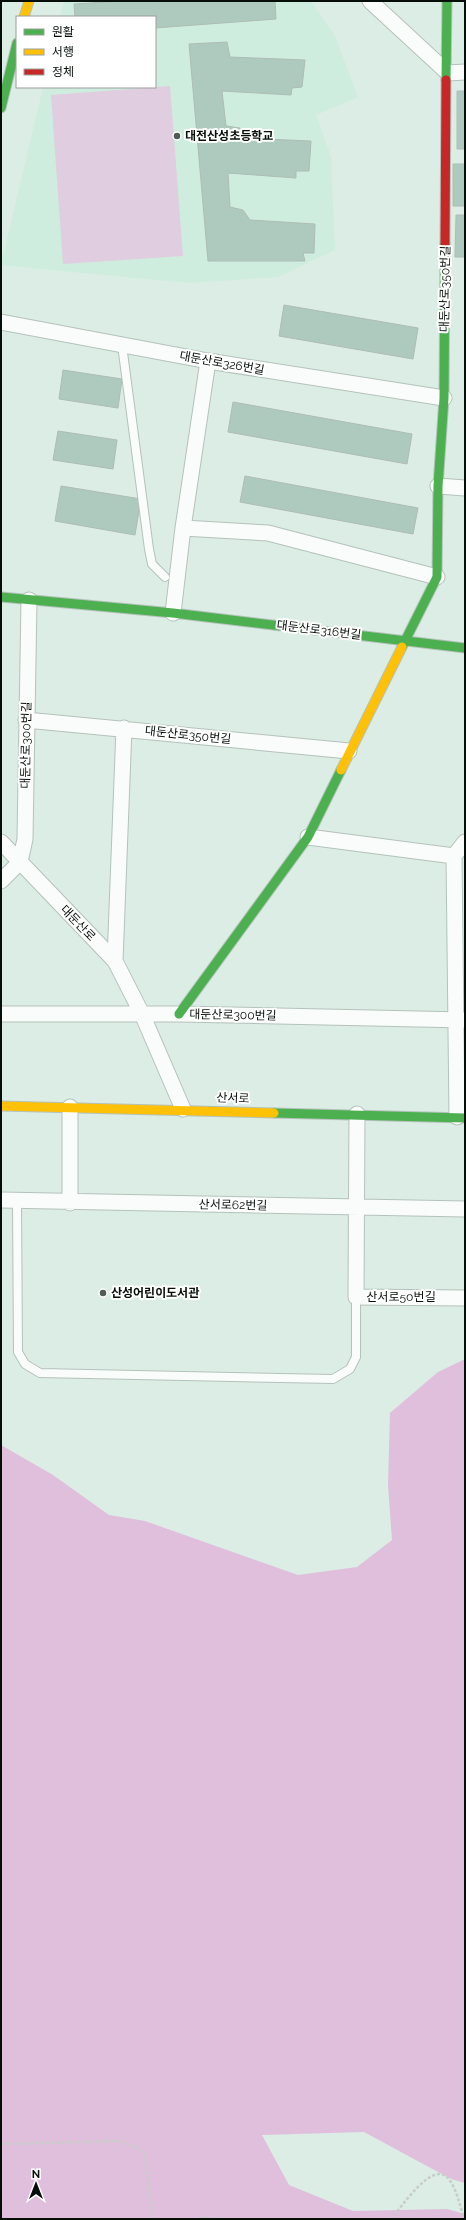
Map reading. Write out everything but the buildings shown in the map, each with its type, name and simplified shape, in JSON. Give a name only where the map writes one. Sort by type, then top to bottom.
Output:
[{"type":"street","points":[[24,16],[29,1]]},
{"type":"street","points":[[370,1],[448,73],[465,72]]},
{"type":"street","name":"대둔산로350번길","points":[[179,1014],[308,836],[437,577],[438,486],[444,398],[448,73],[447,1]]},
{"type":"street","points":[[1,108],[16,47]]},
{"type":"street","name":"대둔산로326번길","points":[[1,322],[208,361],[444,398]]},
{"type":"street","points":[[173,613],[183,528],[208,361]]},
{"type":"street","points":[[438,486],[465,488]]},
{"type":"street","points":[[183,528],[268,533],[437,577]]},
{"type":"street","name":"대둔산로316번길","points":[[1,597],[173,613],[465,648]]},
{"type":"street","name":"대둔산로300번길","points":[[20,862],[25,839],[29,600]]},
{"type":"street","name":"대둔산로350번길","points":[[26,720],[124,728],[349,751]]},
{"type":"street","points":[[115,961],[124,728]]},
{"type":"street","points":[[308,836],[454,856]]},
{"type":"street","name":"대둔산로","points":[[1,842],[115,961],[142,1014],[183,1109]]},
{"type":"street","points":[[461,1117],[461,1020],[454,856],[465,842]]},
{"type":"street","points":[[1,881],[20,862]]},
{"type":"street","name":"대둔산로300번길","points":[[1,1014],[179,1014],[461,1020]]},
{"type":"street","name":"산서로","points":[[1,1106],[183,1109],[461,1117]]},
{"type":"street","points":[[70,1107],[70,1203]]},
{"type":"street","name":"산서로50번길","points":[[357,1114],[355,1206],[356,1297],[465,1298]]},
{"type":"street","name":"산서로62번길","points":[[1,1200],[17,1202],[355,1206],[465,1209]]},
{"type":"lane","points":[[122,345],[149,549],[152,564],[165,576]]},
{"type":"lane","points":[[17,1202],[18,1352],[25,1364],[40,1373],[333,1379],[350,1369],[356,1357],[356,1297]]},
{"type":"path","points":[[1,2144],[103,2140],[119,2141],[131,2144],[145,2154],[153,2219]]},
{"type":"path","points":[[391,2219],[423,2181],[437,2174],[442,2174],[449,2179],[464,2219]]},
{"type":"path","points":[[202,2219],[202,2217],[213,2219]]},
{"type":"shaded area","name":"대전산성초등학교","points":[[64,1],[311,1],[335,36],[358,97],[316,115],[331,157],[335,250],[278,277],[188,283],[1,265],[43,88],[156,88],[156,16],[60,16]]},
{"type":"shaded area","points":[[170,86],[183,256],[63,264],[51,95]]},
{"type":"shaded area","points":[[465,1359],[465,2183],[451,2179],[364,2132],[262,2135],[289,2185],[353,2211],[447,2209],[465,2214],[465,2219],[1,2219],[1,1445],[53,1475],[109,1515],[145,1521],[298,1575],[357,1567],[392,1540],[388,1485],[390,1413],[438,1372]]},
{"type":"traffic: fast","points":[[446,80],[447,1]]},
{"type":"traffic: fast","points":[[1,108],[16,47]]},
{"type":"traffic: fast","points":[[402,647],[437,577],[438,486],[444,398],[445,244]]},
{"type":"traffic: fast","points":[[1,597],[173,613],[465,648]]},
{"type":"traffic: fast","points":[[179,1014],[308,837],[341,770]]},
{"type":"traffic: fast","points":[[274,1113],[465,1118]]},
{"type":"traffic: slow","points":[[24,16],[29,1]]},
{"type":"traffic: slow","points":[[341,770],[402,647]]},
{"type":"traffic: slow","points":[[1,1106],[274,1113]]},
{"type":"traffic: jam","points":[[445,244],[446,80]]},
{"type":"place","name":"대전산성초등학교","points":[[177,136]]},
{"type":"place","name":"산성어린이도서관","points":[[103,1293]]}]
